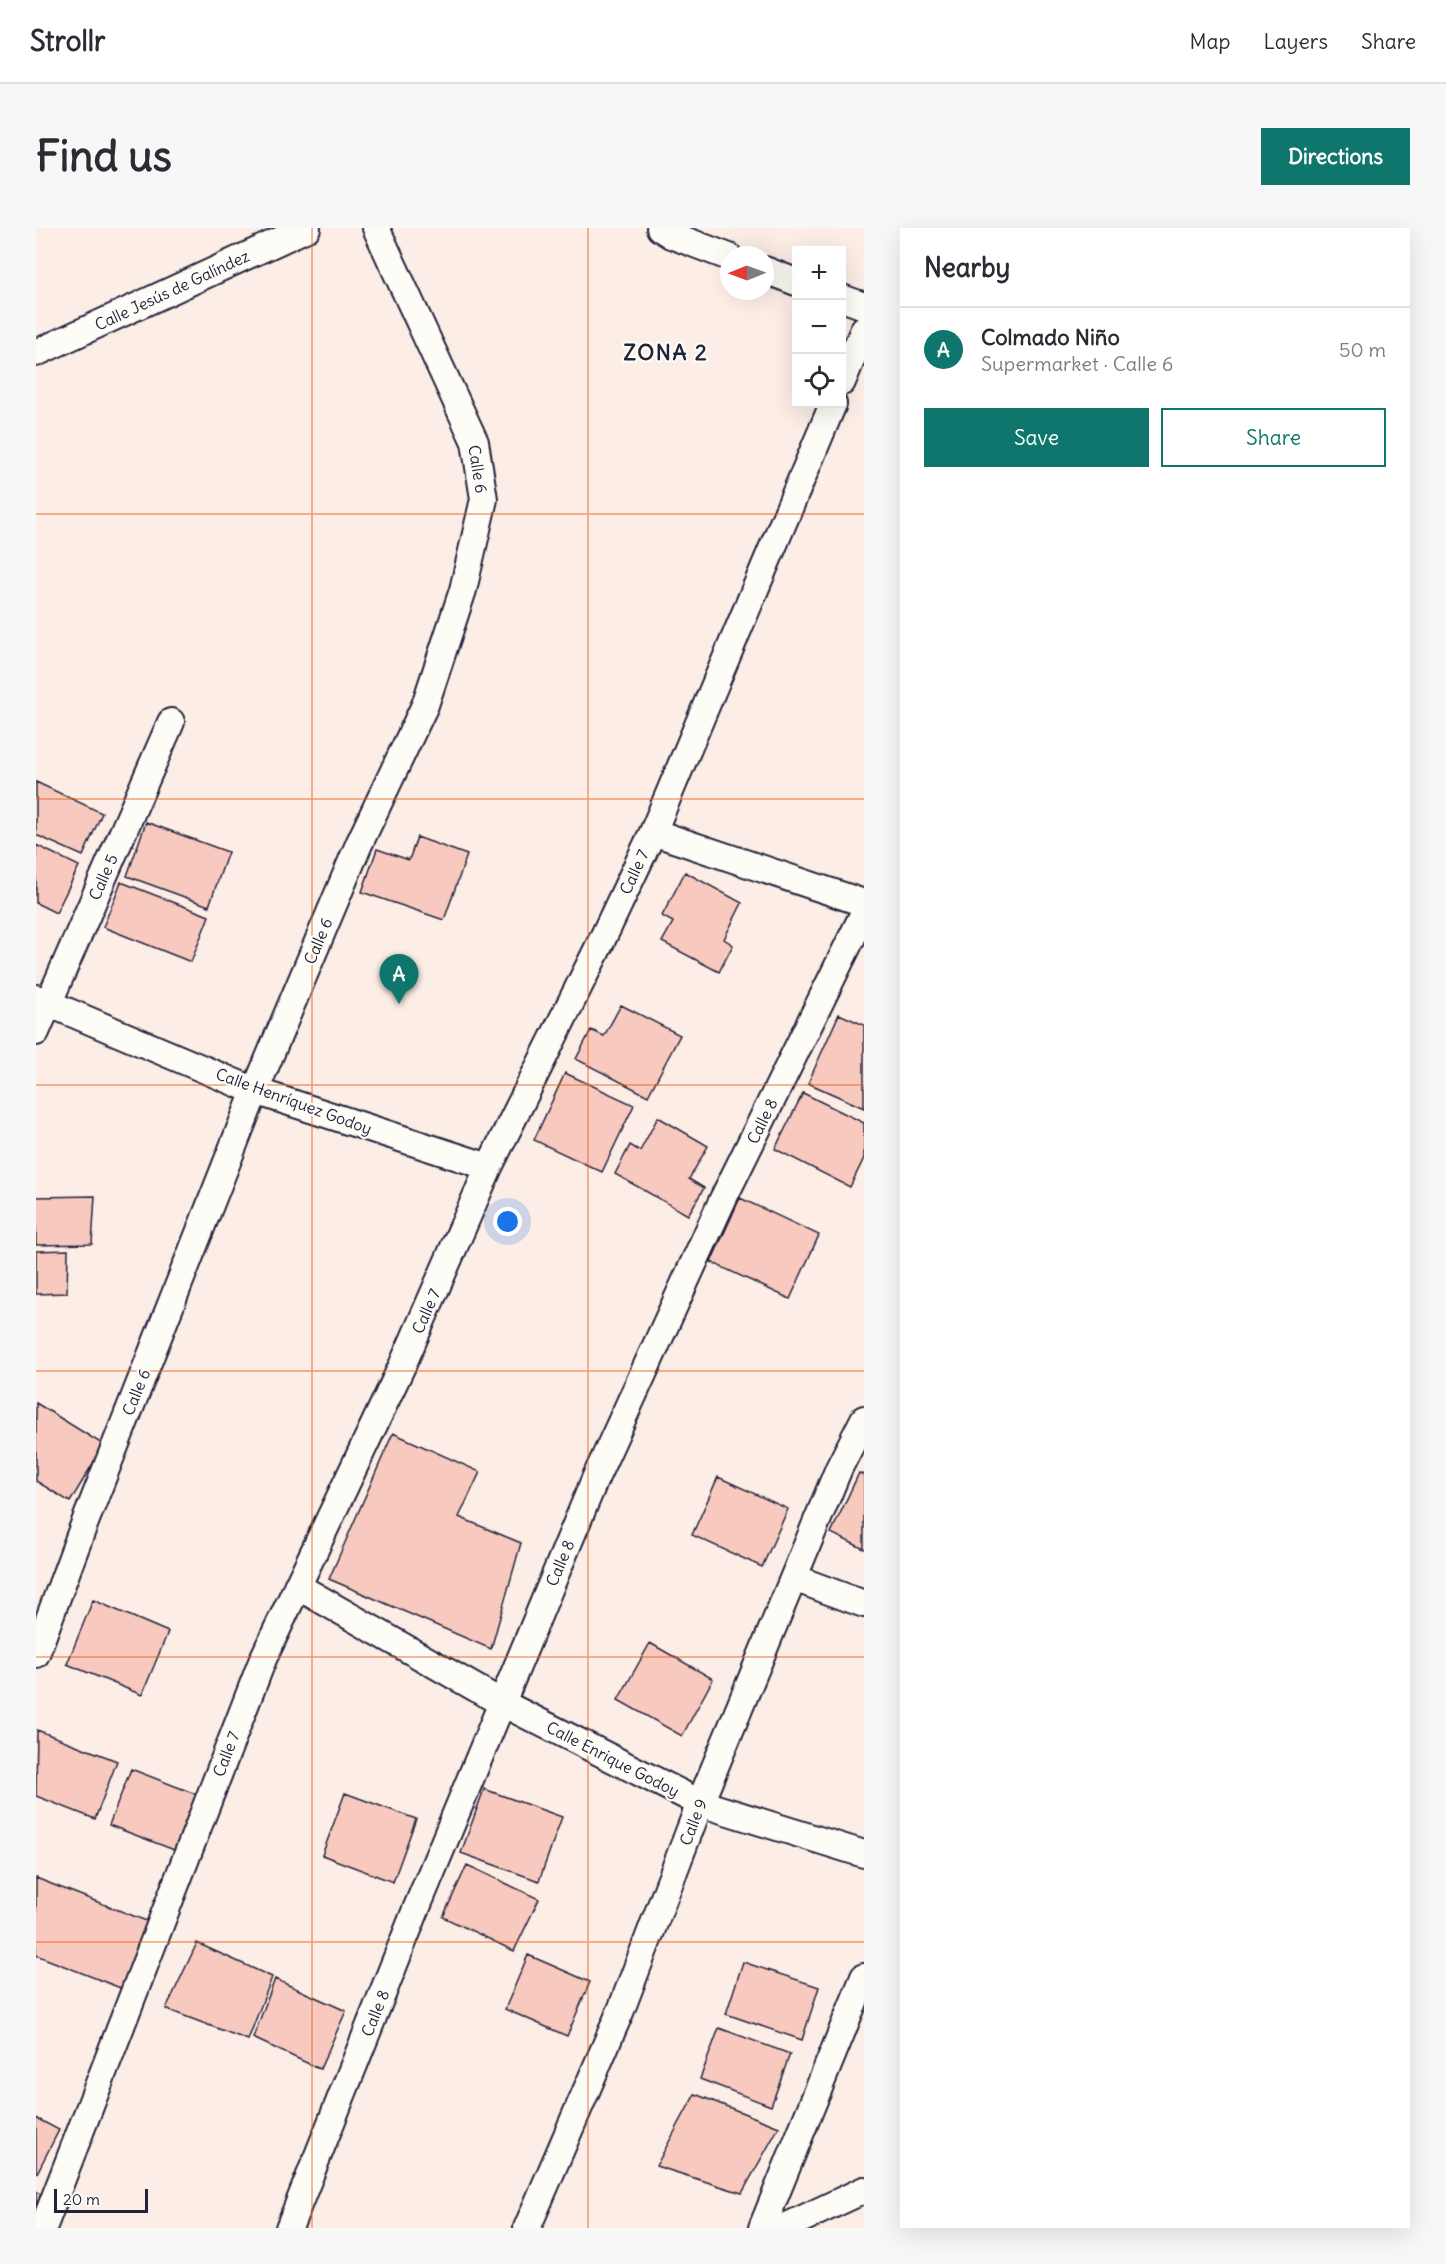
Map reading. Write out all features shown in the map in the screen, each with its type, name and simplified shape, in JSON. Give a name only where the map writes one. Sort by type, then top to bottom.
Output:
[{"type":"street","name":"Calle Jesús de Galíndez","points":[[36,353],[307,228]]},
{"type":"street","name":"Calle 6","points":[[36,1654],[82,1530],[255,1091],[359,844],[425,705],[463,590],[484,499],[475,442],[376,228]]},
{"type":"street","points":[[660,228],[671,236],[720,254]]},
{"type":"street","points":[[774,273],[792,280]]},
{"type":"street","points":[[846,299],[864,306]]},
{"type":"street","points":[[846,372],[864,329]]},
{"type":"street","name":"Calle 7","points":[[43,2228],[259,1670],[402,1366],[489,1167],[653,832],[831,408]]},
{"type":"street","name":"Calle 5","points":[[36,1032],[42,1000],[171,722]]},
{"type":"street","points":[[653,832],[864,903]]},
{"type":"street","name":"Calle 8","points":[[289,2228],[415,1912],[595,1479],[723,1199],[864,913]]},
{"type":"street","name":"Calle Henríquez Godoy","points":[[42,1000],[255,1091],[489,1167]]},
{"type":"street","name":"Calle 9","points":[[527,2228],[621,2010],[700,1803],[839,1468],[864,1419]]},
{"type":"street","points":[[794,1578],[864,1604]]},
{"type":"street","name":"Calle Enrique Godoy","points":[[297,1586],[502,1703],[700,1803],[864,1854]]},
{"type":"street","points":[[762,2228],[864,1977]]},
{"type":"street","points":[[783,2228],[864,2190]]},
{"type":"building","points":[[36,782],[102,813],[83,856],[36,835]]},
{"type":"building","points":[[146,822],[228,852],[209,906],[127,876]]},
{"type":"building","points":[[417,837],[467,855],[444,920],[362,892],[377,849],[409,860]]},
{"type":"building","points":[[36,845],[79,866],[56,913],[36,903]]},
{"type":"building","points":[[685,872],[742,903],[724,939],[733,945],[719,972],[662,942],[673,922],[662,916]]},
{"type":"building","points":[[121,882],[209,916],[191,962],[103,927]]},
{"type":"building","points":[[621,1005],[680,1035],[648,1096],[576,1059],[591,1030],[604,1036]]},
{"type":"building","points":[[839,1014],[864,1025],[864,1108],[808,1083]]},
{"type":"building","points":[[565,1073],[634,1105],[602,1172],[534,1140]]},
{"type":"building","points":[[803,1093],[864,1123],[864,1158],[850,1187],[775,1149]]},
{"type":"building","points":[[658,1117],[708,1146],[689,1179],[704,1188],[688,1215],[615,1174],[630,1145],[640,1151]]},
{"type":"building","points":[[95,1196],[92,1244],[36,1245],[36,1197]]},
{"type":"building","points":[[740,1198],[819,1235],[790,1299],[711,1262]]},
{"type":"building","points":[[68,1250],[67,1293],[36,1294],[36,1251]]},
{"type":"building","points":[[36,1403],[104,1445],[70,1502],[36,1481]]},
{"type":"building","points":[[393,1433],[480,1472],[459,1517],[521,1543],[491,1649],[329,1579]]},
{"type":"building","points":[[859,1473],[864,1475],[864,1549],[831,1533]]},
{"type":"building","points":[[718,1477],[788,1509],[762,1567],[692,1535]]},
{"type":"building","points":[[93,1600],[168,1632],[142,1695],[67,1664]]},
{"type":"building","points":[[650,1643],[713,1679],[682,1736],[618,1700]]},
{"type":"building","points":[[37,1730],[117,1761],[95,1819],[36,1796]]},
{"type":"building","points":[[131,1769],[198,1795],[177,1851],[109,1825]]},
{"type":"building","points":[[484,1789],[562,1817],[539,1881],[461,1853]]},
{"type":"building","points":[[345,1793],[416,1819],[393,1882],[322,1855]]},
{"type":"building","points":[[467,1865],[539,1899],[514,1951],[443,1917]]},
{"type":"building","points":[[36,1878],[149,1922],[123,1989],[36,1955]]},
{"type":"building","points":[[197,1943],[272,1977],[248,2040],[166,2009]]},
{"type":"building","points":[[528,1955],[590,1982],[567,2036],[505,2009]]},
{"type":"building","points":[[743,1962],[819,1987],[802,2040],[726,2014]]},
{"type":"building","points":[[275,1979],[346,2011],[320,2069],[253,2038]]},
{"type":"building","points":[[719,2028],[790,2054],[771,2106],[700,2079]]},
{"type":"building","points":[[695,2094],[779,2127],[742,2193],[656,2166]]},
{"type":"building","points":[[36,2118],[59,2130],[36,2175]]},
{"type":"building","points":[[36,2192],[41,2194],[36,2206]]},
{"type":"place","name":"Colmado Niño","points":[[399,1004]]},
{"type":"district","name":"ZONA 2","points":[[666,352]]}]
